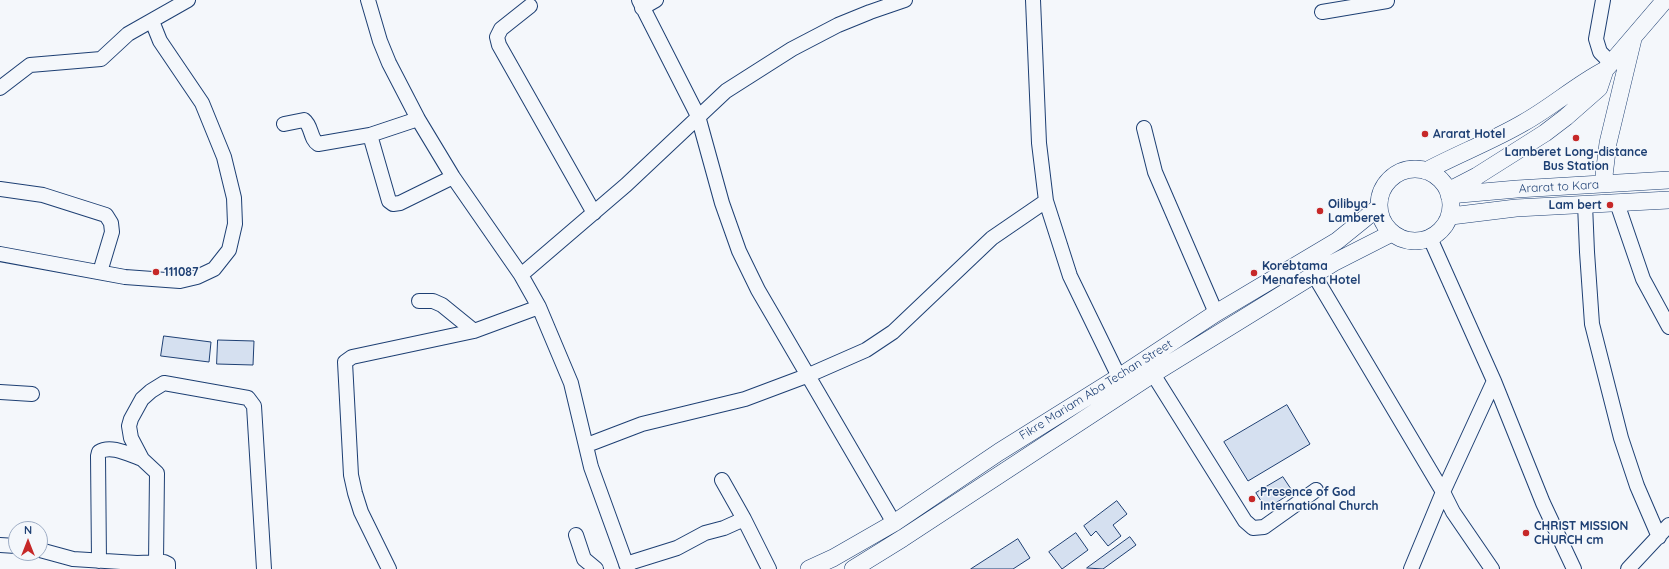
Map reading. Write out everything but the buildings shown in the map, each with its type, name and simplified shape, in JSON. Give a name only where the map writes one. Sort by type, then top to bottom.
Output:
[{"type":"main road","points":[[1426,171],[1446,160],[1506,133],[1552,106],[1608,66],[1665,0]]},
{"type":"main road","points":[[1603,184],[1608,143],[1635,34]]},
{"type":"main road","points":[[1449,193],[1566,117],[1599,88],[1608,66]]},
{"type":"main road","points":[[1415,170],[1426,171],[1437,176],[1444,183],[1449,193],[1451,201],[1450,216],[1440,231],[1430,238],[1421,241],[1411,241],[1401,238],[1392,233],[1381,216],[1379,207],[1381,195],[1386,185],[1394,177],[1404,172],[1415,170]]},
{"type":"main road","name":"Ararat to Kara","points":[[1449,193],[1669,180]]},
{"type":"main road","name":"Ararat to Kara","points":[[1450,216],[1516,208],[1669,200]]},
{"type":"main road","name":"Fikre Mariam Aba Techan Street","points":[[809,569],[833,558],[894,523],[999,452],[1119,377],[1216,313],[1337,241],[1379,207]]},
{"type":"main road","name":"Fikre Mariam Aba Techan Street","points":[[853,569],[903,538],[1153,374],[1333,263],[1392,233]]},
{"type":"street","points":[[0,88],[30,66],[102,59],[128,34],[188,0]]},
{"type":"street","points":[[368,0],[380,41],[389,63],[418,119],[453,177],[521,276],[539,307],[571,383],[587,445],[591,467],[627,566],[677,548],[705,533],[724,528],[744,519]]},
{"type":"street","points":[[656,0],[640,4],[698,116],[722,203],[739,251],[758,290],[894,523]]},
{"type":"street","points":[[521,276],[626,185],[726,91],[792,49],[844,23],[905,0]]},
{"type":"street","points":[[1033,0],[1039,143],[1046,201],[1070,276],[1119,377]]},
{"type":"street","points":[[1322,12],[1388,0]]},
{"type":"street","points":[[1603,0],[1596,39],[1600,52],[1608,66]]},
{"type":"street","points":[[530,6],[500,29],[497,37],[498,45],[594,213]]},
{"type":"street","points":[[0,254],[125,277],[180,281],[197,277],[214,269],[229,250],[235,224],[234,198],[224,157],[202,103],[160,41],[152,21]]},
{"type":"street","points":[[284,124],[304,120],[307,122],[314,142],[318,144],[370,135],[418,119]]},
{"type":"street","points":[[1144,128],[1155,172],[1216,313]]},
{"type":"street","points":[[370,135],[389,201],[393,204],[400,203],[453,177]]},
{"type":"street","points":[[0,188],[43,195],[106,215],[111,223],[112,232],[100,272]]},
{"type":"street","points":[[587,445],[642,424],[745,399],[809,375],[866,350],[893,332],[992,238],[1046,201]]},
{"type":"street","points":[[1617,203],[1643,279],[1669,327]]},
{"type":"street","points":[[1585,204],[1587,260],[1592,324],[1621,438],[1637,486],[1659,537]]},
{"type":"street","points":[[1430,238],[1494,381],[1543,503],[1574,569]]},
{"type":"street","points":[[1314,275],[1444,492],[1453,512],[1492,569]]},
{"type":"street","points":[[419,301],[433,301],[442,305],[474,331]]},
{"type":"street","points":[[389,569],[361,512],[353,481],[345,362],[352,357],[474,331],[539,307]]},
{"type":"street","points":[[1153,374],[1245,521],[1253,528],[1264,527],[1316,490]]},
{"type":"street","points":[[1411,569],[1494,381]]},
{"type":"street","points":[[156,562],[157,473],[142,459],[131,438],[129,426],[131,419],[142,399],[151,391],[164,384],[248,398],[254,406],[264,569]]},
{"type":"street","points":[[0,392],[32,394]]},
{"type":"street","points":[[99,561],[99,452],[104,449],[112,449],[142,459]]},
{"type":"street","points":[[722,480],[744,519],[769,569]]},
{"type":"street","points":[[1628,569],[1642,563],[1659,537],[1669,525]]},
{"type":"street","points":[[576,535],[584,559],[596,569]]},
{"type":"street","points":[[48,552],[73,559],[137,566],[164,562],[168,564],[168,569]]},
{"type":"place","name":"Ararat Hotel","points":[[1425,134]]},
{"type":"place","name":"Lamberet Long-distance Bus Station","points":[[1576,138]]},
{"type":"place","name":"Lam bert","points":[[1610,205]]},
{"type":"place","name":"Oilibya - Lamberet","points":[[1320,211]]},
{"type":"place","name":"111087","points":[[156,272]]},
{"type":"place","name":"Korebtama Menafesha Hotel","points":[[1254,273]]},
{"type":"place","name":"Presence of God International Church","points":[[1252,499]]},
{"type":"place","name":"CHRIST MISSION CHURCH cm","points":[[1526,533]]}]
